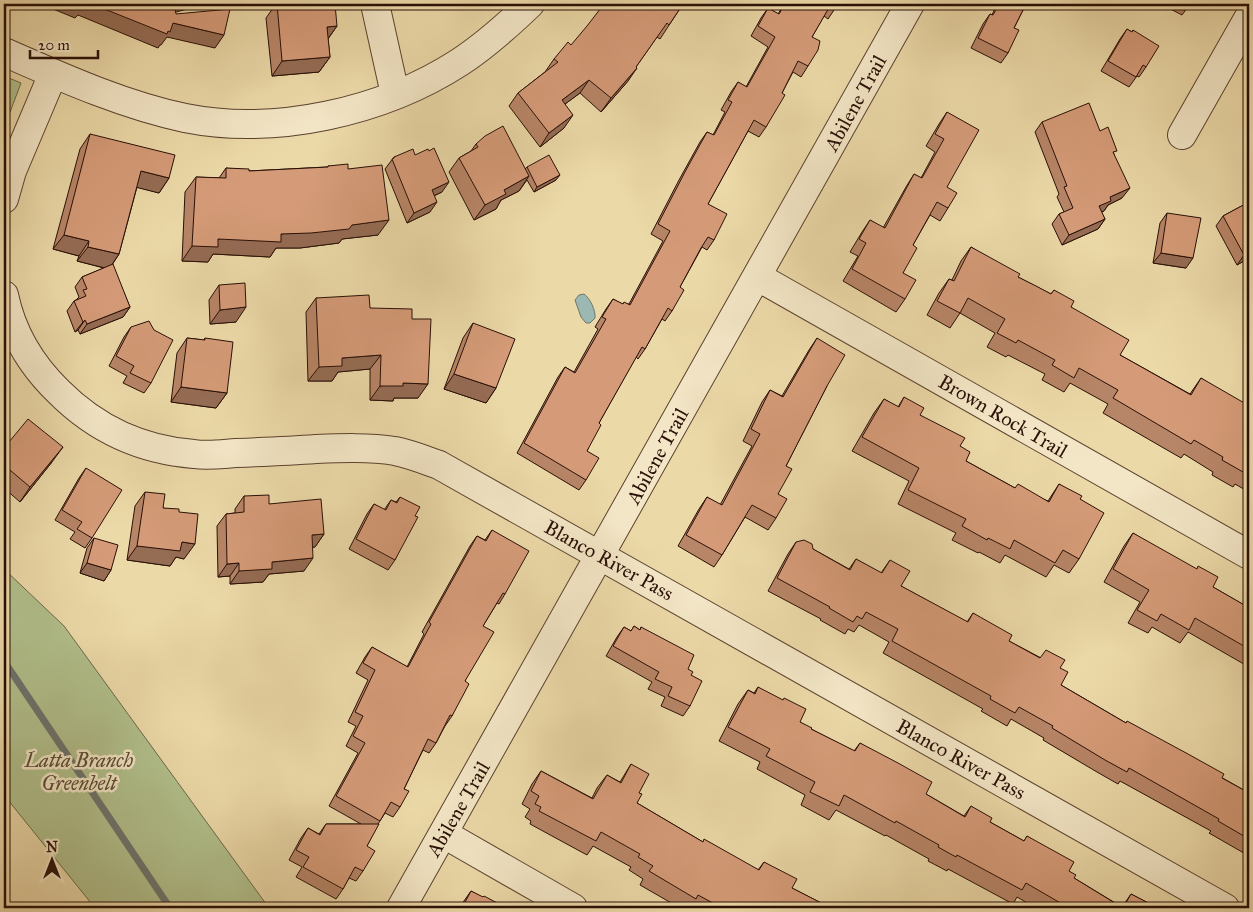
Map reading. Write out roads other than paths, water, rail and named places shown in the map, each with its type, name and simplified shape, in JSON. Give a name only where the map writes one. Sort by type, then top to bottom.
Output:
[{"type":"street","points":[[375,4],[396,94]]},
{"type":"street","points":[[4,52],[53,74],[163,113],[214,122],[268,123],[300,120],[366,106],[426,81],[459,63],[500,33],[530,4]]},
{"type":"street","name":"Abilene Trail","points":[[402,908],[910,4]]},
{"type":"street","points":[[1182,136],[1249,16]]},
{"type":"street","points":[[4,200],[12,171],[53,74]]},
{"type":"street","name":"Brown Rock Trail","points":[[758,277],[1249,555]]},
{"type":"street","name":"Blanco River Pass","points":[[4,295],[11,322],[20,344],[45,379],[66,400],[84,414],[129,440],[171,452],[196,455],[339,448],[396,451],[439,465],[1225,908]]},
{"type":"street","points":[[444,834],[574,908]]},
{"type":"water","points":[[584,294],[595,312],[595,318],[590,323],[586,323],[581,317],[575,300],[579,295]]},
{"type":"waterway","points":[[4,661],[170,908]]},
{"type":"park label","name":"Latta Branch Greenbelt","points":[[79,772]]}]
